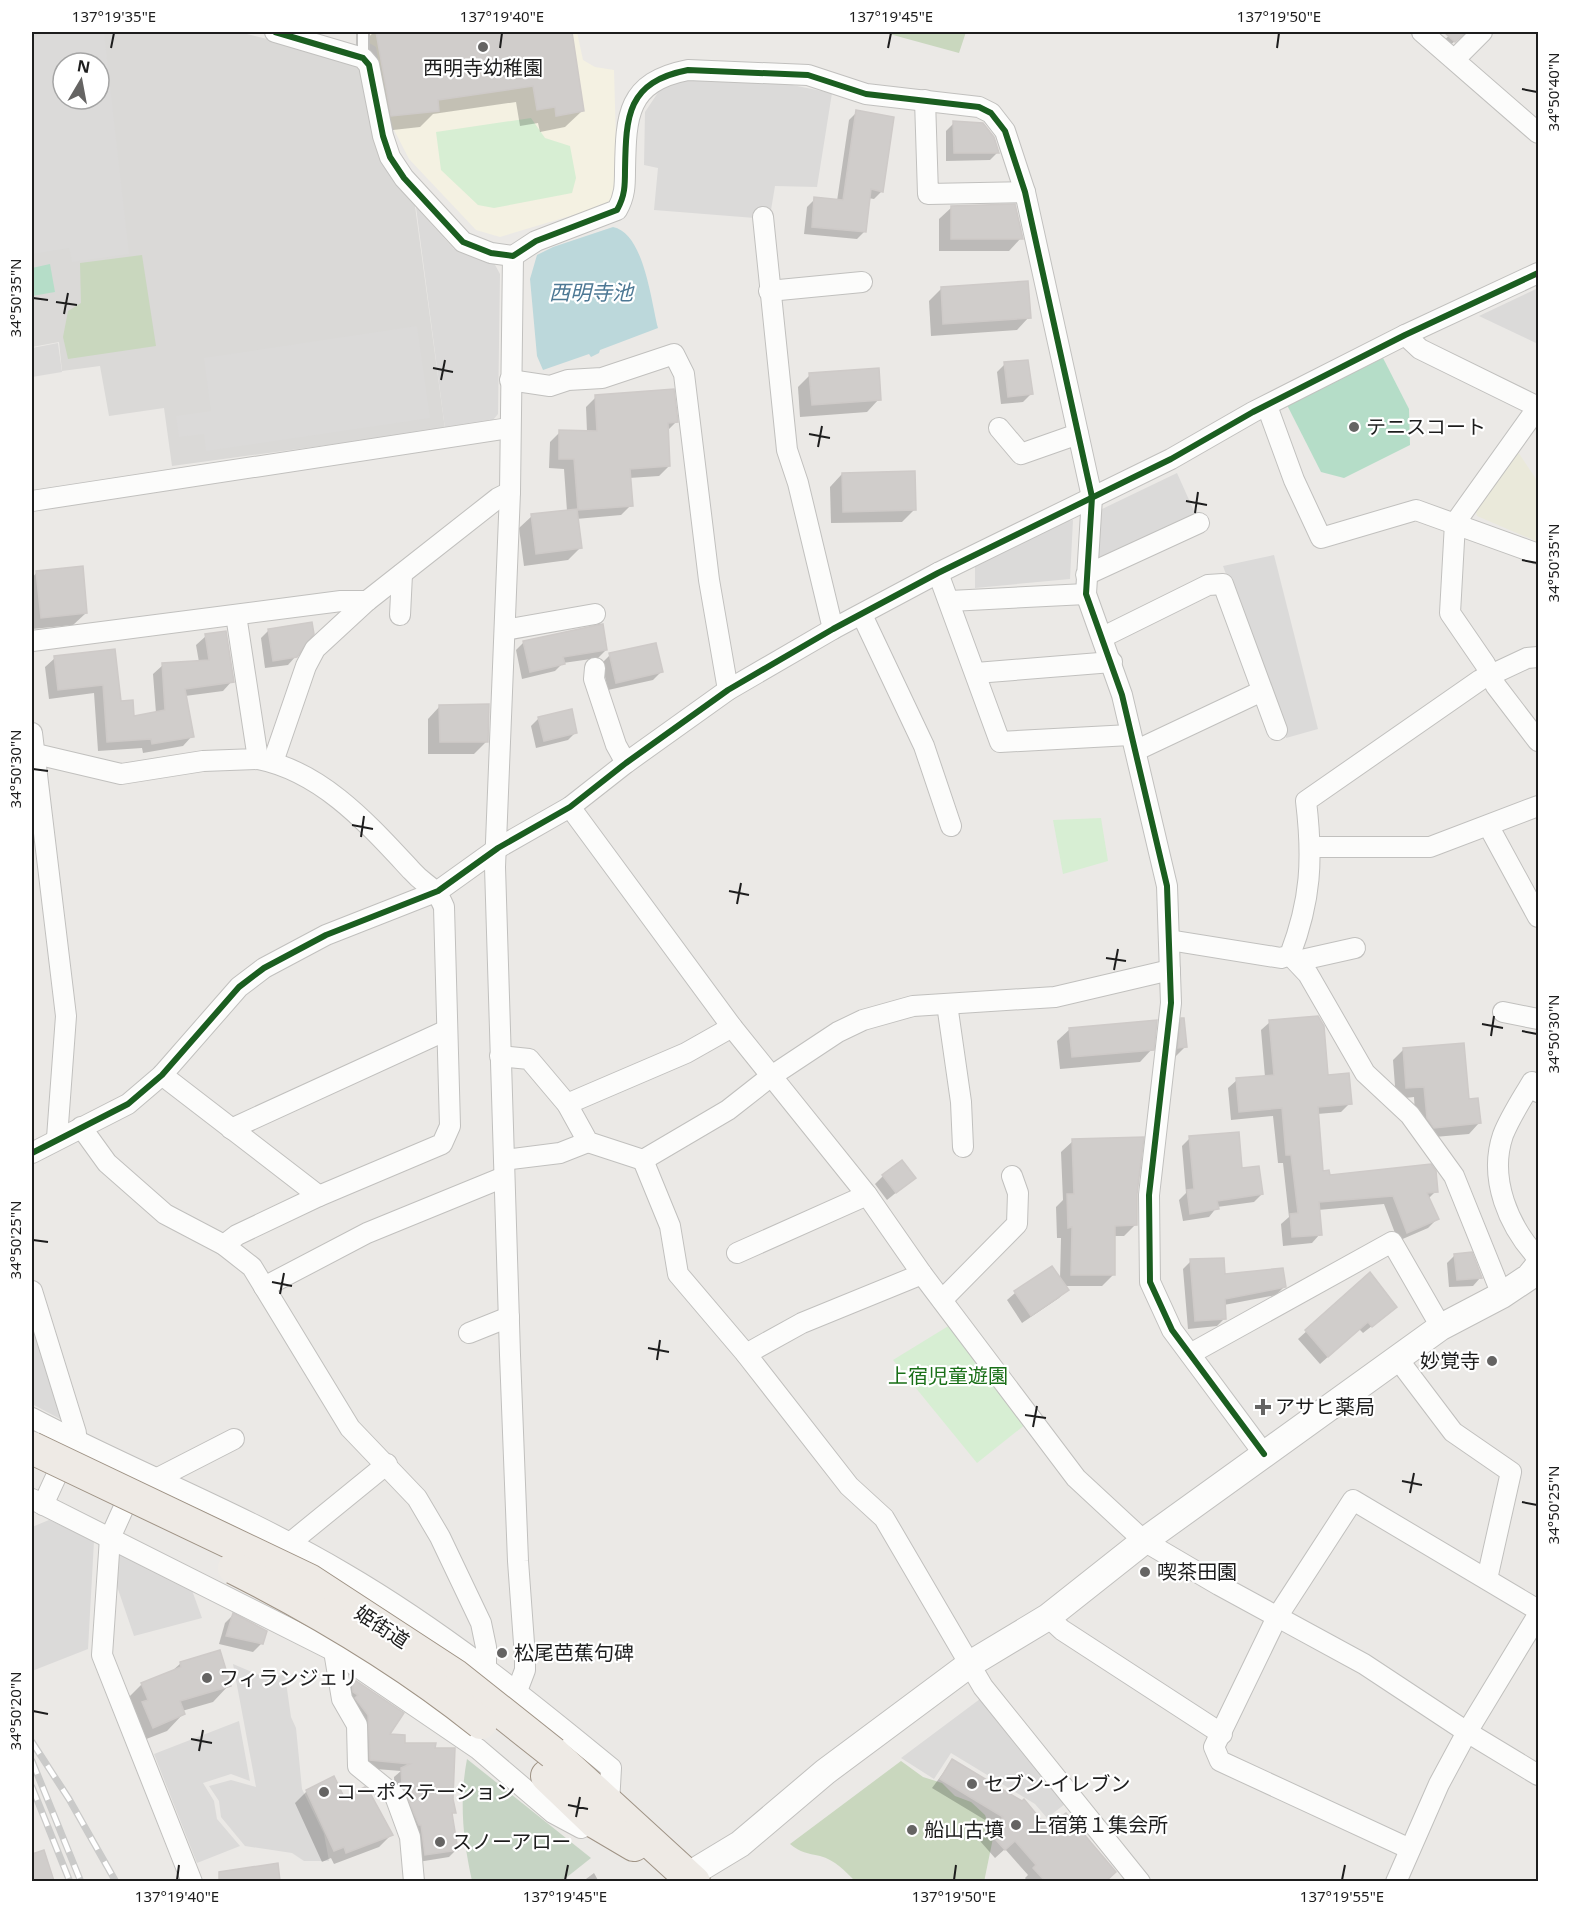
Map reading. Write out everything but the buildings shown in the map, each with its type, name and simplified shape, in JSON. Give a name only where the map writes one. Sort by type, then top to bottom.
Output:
[{"type":"main road","name":"姫街道","points":[[32,1448],[309,1580],[456,1676],[602,1813],[686,1879]]},
{"type":"main road","name":"姫街道","points":[[32,1470],[190,1545],[301,1602],[422,1677],[546,1762]]},
{"type":"street","points":[[275,32],[363,58],[369,65],[390,157],[404,178],[463,242],[491,253],[513,256],[536,241],[609,215],[617,210],[624,199],[626,128],[629,112],[643,89],[663,76],[688,70],[798,74],[866,94],[969,104],[991,113],[1005,131],[1025,192],[1092,497],[1086,584],[1112,662],[1167,886],[1171,1003],[1149,1195],[1150,1282],[1172,1330],[1264,1454]]},
{"type":"street","points":[[1422,32],[1539,134]]},
{"type":"street","points":[[1455,59],[1482,32]]},
{"type":"street","points":[[925,100],[928,194],[1025,192]]},
{"type":"street","points":[[763,217],[787,450],[798,483],[833,629]]},
{"type":"street","points":[[513,256],[509,428],[510,492],[498,849],[495,867],[518,1561],[525,1657],[525,1670],[518,1691]]},
{"type":"street","points":[[32,1152],[128,1104],[162,1075],[238,987],[264,968],[326,935],[438,891],[498,849],[570,807],[626,763],[728,690],[752,679],[833,629],[938,573],[1171,459],[1267,406],[1405,335],[1539,273]]},
{"type":"street","points":[[769,291],[861,282]]},
{"type":"street","points":[[1405,335],[1420,349],[1539,406],[1455,523],[1450,613],[1490,675],[1539,741]]},
{"type":"street","points":[[510,380],[550,386],[568,380],[602,378],[674,354],[684,374],[709,580],[728,690]]},
{"type":"street","points":[[1267,406],[1294,480],[1321,538],[1416,510],[1539,554]]},
{"type":"street","points":[[32,501],[509,428]]},
{"type":"street","points":[[999,428],[1021,454],[1077,434]]},
{"type":"street","points":[[266,761],[315,649],[367,601],[498,498],[510,492]]},
{"type":"street","points":[[950,602],[1086,584],[1199,523]]},
{"type":"street","points":[[938,573],[1000,742],[1133,743],[1262,691]]},
{"type":"street","points":[[400,615],[402,574]]},
{"type":"street","points":[[1103,637],[1208,585],[1223,584],[1277,730]]},
{"type":"street","points":[[32,641],[341,601],[367,601]]},
{"type":"street","points":[[505,630],[595,614]]},
{"type":"street","points":[[236,615],[266,761]]},
{"type":"street","points":[[862,615],[924,746],[951,826]]},
{"type":"street","points":[[1294,958],[1308,900],[1312,847],[1306,801],[1490,675],[1527,658],[1539,657]]},
{"type":"street","points":[[976,673],[1112,662]]},
{"type":"street","points":[[595,668],[594,679],[616,745],[626,763]]},
{"type":"street","points":[[32,733],[36,754],[43,841],[66,1016],[57,1138]]},
{"type":"street","points":[[36,754],[121,774],[203,761],[266,761],[340,799],[358,814],[422,882],[438,891],[444,908],[450,1126],[442,1144],[319,1196],[237,1235],[224,1245]]},
{"type":"street","points":[[1312,847],[1430,847],[1539,806]]},
{"type":"street","points":[[570,807],[732,1027],[867,1196],[922,1274],[1076,1478],[1144,1541],[1364,1664],[1467,1732],[1539,1775]]},
{"type":"street","points":[[1489,826],[1539,917]]},
{"type":"street","points":[[1169,940],[1281,958],[1355,948]]},
{"type":"street","points":[[1294,958],[1308,974],[1365,1073],[1410,1115],[1454,1176],[1502,1295]]},
{"type":"street","points":[[264,1287],[367,1233],[504,1168],[560,1153],[588,1142],[643,1160],[728,1110],[770,1077],[838,1032],[864,1020],[913,1006],[1055,997],[1170,970]]},
{"type":"street","points":[[947,1004],[961,1102],[963,1147]]},
{"type":"street","points":[[1503,1012],[1539,1019]]},
{"type":"street","points":[[567,1104],[686,1053],[732,1027]]},
{"type":"street","points":[[231,1129],[447,1030]]},
{"type":"street","points":[[500,1056],[529,1059],[567,1104],[588,1142]]},
{"type":"street","points":[[162,1075],[319,1196]]},
{"type":"street","points":[[686,1879],[740,1844],[825,1772],[970,1664],[1048,1617],[1144,1541],[1441,1326],[1502,1295],[1536,1271],[1503,1201],[1499,1169],[1503,1137],[1536,1080]]},
{"type":"street","points":[[81,1127],[106,1163],[165,1214],[224,1245],[252,1267],[350,1428],[387,1464],[417,1498],[440,1537],[481,1623],[486,1647],[486,1666]]},
{"type":"street","points":[[643,1160],[670,1226],[678,1274],[746,1354],[849,1486],[884,1518],[983,1688],[1135,1880]]},
{"type":"street","points":[[942,1300],[1017,1224],[1018,1193],[1012,1176]]},
{"type":"street","points":[[737,1253],[867,1196]]},
{"type":"street","points":[[1190,1353],[1392,1242],[1441,1326]]},
{"type":"street","points":[[746,1354],[802,1323],[922,1274]]},
{"type":"street","points":[[32,1291],[76,1433],[73,1440],[38,1502],[334,1651],[478,1749],[553,1813],[581,1828],[602,1813],[611,1768],[486,1666],[345,1573],[290,1543],[73,1440],[32,1418]]},
{"type":"street","points":[[469,1333],[509,1317]]},
{"type":"street","points":[[1397,1358],[1452,1432],[1511,1472],[1487,1579]]},
{"type":"street","points":[[192,1881],[102,1655],[110,1538],[148,1475],[234,1439]]},
{"type":"street","points":[[290,1543],[387,1464]]},
{"type":"street","points":[[1410,1849],[1220,1761],[1214,1747],[1277,1617],[1353,1500],[1539,1610]]},
{"type":"street","points":[[1396,1881],[1467,1732],[1539,1615]]},
{"type":"street","points":[[1048,1617],[1062,1630],[1222,1734]]},
{"type":"street","points":[[334,1651],[342,1699],[357,1725],[358,1766],[395,1796],[410,1837],[414,1881]]},
{"type":"lane","points":[[363,32],[363,58]]},
{"type":"shaded area","points":[[32,32],[239,32],[352,60],[361,73],[387,166],[399,188],[415,206],[445,429],[172,466],[164,408],[109,416],[100,366],[62,371],[59,342],[32,347]]},
{"type":"shaded area","points":[[57,32],[104,32],[106,51],[51,51],[51,111],[111,111],[111,94],[129,254],[72,262],[69,248],[32,254],[32,38]]},
{"type":"shaded area","points":[[365,32],[577,32],[583,60],[595,67],[614,70],[617,178],[610,204],[500,237],[476,230],[409,159],[389,120],[376,47],[366,41]]},
{"type":"shaded area","points":[[687,80],[782,83],[832,93],[817,187],[775,186],[770,216],[755,218],[654,210],[658,168],[644,165],[645,112],[659,91],[673,83]]},
{"type":"shaded area","points":[[416,207],[454,249],[494,263],[500,274],[498,414],[492,421],[445,429]]},
{"type":"shaded area","points":[[1538,288],[1538,344],[1479,316]]},
{"type":"shaded area","points":[[417,326],[430,418],[206,451],[204,434],[179,437],[176,416],[211,411],[204,358]]},
{"type":"shaded area","points":[[58,343],[62,372],[32,377],[32,348]]},
{"type":"shaded area","points":[[1516,449],[1538,482],[1538,542],[1477,516],[1475,508]]},
{"type":"shaded area","points":[[1177,473],[1198,520],[1095,566],[1100,510]]},
{"type":"shaded area","points":[[1073,520],[1070,579],[975,588],[975,565],[1062,522]]},
{"type":"shaded area","points":[[1274,555],[1318,729],[1286,738],[1223,566]]},
{"type":"shaded area","points":[[32,1313],[62,1420],[32,1404]]},
{"type":"shaded area","points":[[49,1520],[94,1541],[88,1649],[32,1671],[32,1527]]},
{"type":"shaded area","points":[[119,1551],[189,1582],[202,1618],[134,1636],[110,1566]]},
{"type":"shaded area","points":[[233,1664],[264,1677],[285,1675],[291,1717],[296,1728],[302,1789],[324,1834],[329,1861],[304,1861],[292,1853],[245,1846],[221,1817],[219,1801],[209,1786],[231,1780],[256,1787]]},
{"type":"shaded area","points":[[980,1699],[1065,1804],[1047,1818],[1035,1804],[951,1753],[934,1779],[901,1758]]},
{"type":"shaded area","points":[[239,1721],[250,1781],[231,1774],[203,1783],[214,1801],[217,1819],[240,1846],[197,1863],[154,1754]]},
{"type":"green space","points":[[882,32],[966,32],[959,53]]},
{"type":"green space","points":[[531,118],[545,138],[570,146],[576,178],[572,193],[494,208],[478,205],[441,170],[436,132]]},
{"type":"green space","points":[[142,255],[156,346],[68,359],[63,337],[68,311],[81,303],[80,263]]},
{"type":"green space","points":[[50,264],[55,292],[32,296],[32,268]]},
{"type":"green space","name":"テニスコート","points":[[1383,358],[1409,409],[1410,445],[1344,478],[1321,472],[1287,405]]},
{"type":"green space","points":[[1101,818],[1108,861],[1063,874],[1053,820]]},
{"type":"green space","name":"上宿児童遊園","points":[[950,1325],[1026,1424],[977,1463],[893,1360]]},
{"type":"green space","points":[[467,1759],[591,1858],[562,1881],[472,1881],[463,1820],[463,1790]]},
{"type":"green space","points":[[901,1761],[923,1777],[942,1783],[955,1796],[971,1802],[985,1815],[993,1838],[984,1882],[855,1881],[830,1860],[801,1851],[790,1844]]},
{"type":"water","name":"西明寺池","points":[[613,227],[624,232],[639,254],[658,328],[600,350],[591,357],[589,354],[543,370],[537,356],[530,279],[537,255],[553,247]]},
{"type":"railway","points":[[32,1742],[69,1799],[116,1882]]},
{"type":"railway","points":[[32,1761],[81,1882]]},
{"type":"railway","points":[[32,1787],[70,1882]]},
{"type":"cycle path","points":[[275,32],[363,58],[369,65],[383,136],[390,157],[404,178],[463,242],[491,253],[513,256],[536,241],[617,210],[624,190],[629,117],[642,92],[668,75],[688,70],[808,75],[866,94],[979,107],[991,113],[1005,131],[1025,192],[1092,497],[1086,594],[1122,695],[1167,886],[1171,1003],[1149,1195],[1150,1282],[1172,1330],[1264,1454]]},
{"type":"cycle path","points":[[32,1153],[128,1104],[162,1075],[239,987],[264,968],[326,935],[438,891],[498,848],[570,807],[626,763],[728,690],[833,629],[938,573],[1171,459],[1253,412],[1405,335],[1538,273]]},
{"type":"place","name":"西明寺幼稚園","points":[[483,47]]},
{"type":"place","name":"テニスコート","points":[[1354,427]]},
{"type":"place","name":"妙覚寺","points":[[1492,1361]]},
{"type":"place","name":"アサヒ薬局","points":[[1263,1407]]},
{"type":"place","name":"喫茶田園","points":[[1145,1572]]},
{"type":"place","name":"松尾芭蕉句碑","points":[[502,1653]]},
{"type":"place","name":"フィランジェリ","points":[[207,1678]]},
{"type":"place","name":"セブン-イレブン","points":[[972,1784]]},
{"type":"place","name":"コーポステーション","points":[[324,1792]]},
{"type":"place","name":"上宿第１集会所","points":[[1016,1825]]},
{"type":"place","name":"船山古墳","points":[[912,1830]]},
{"type":"place","name":"スノーアロー","points":[[440,1842]]}]
